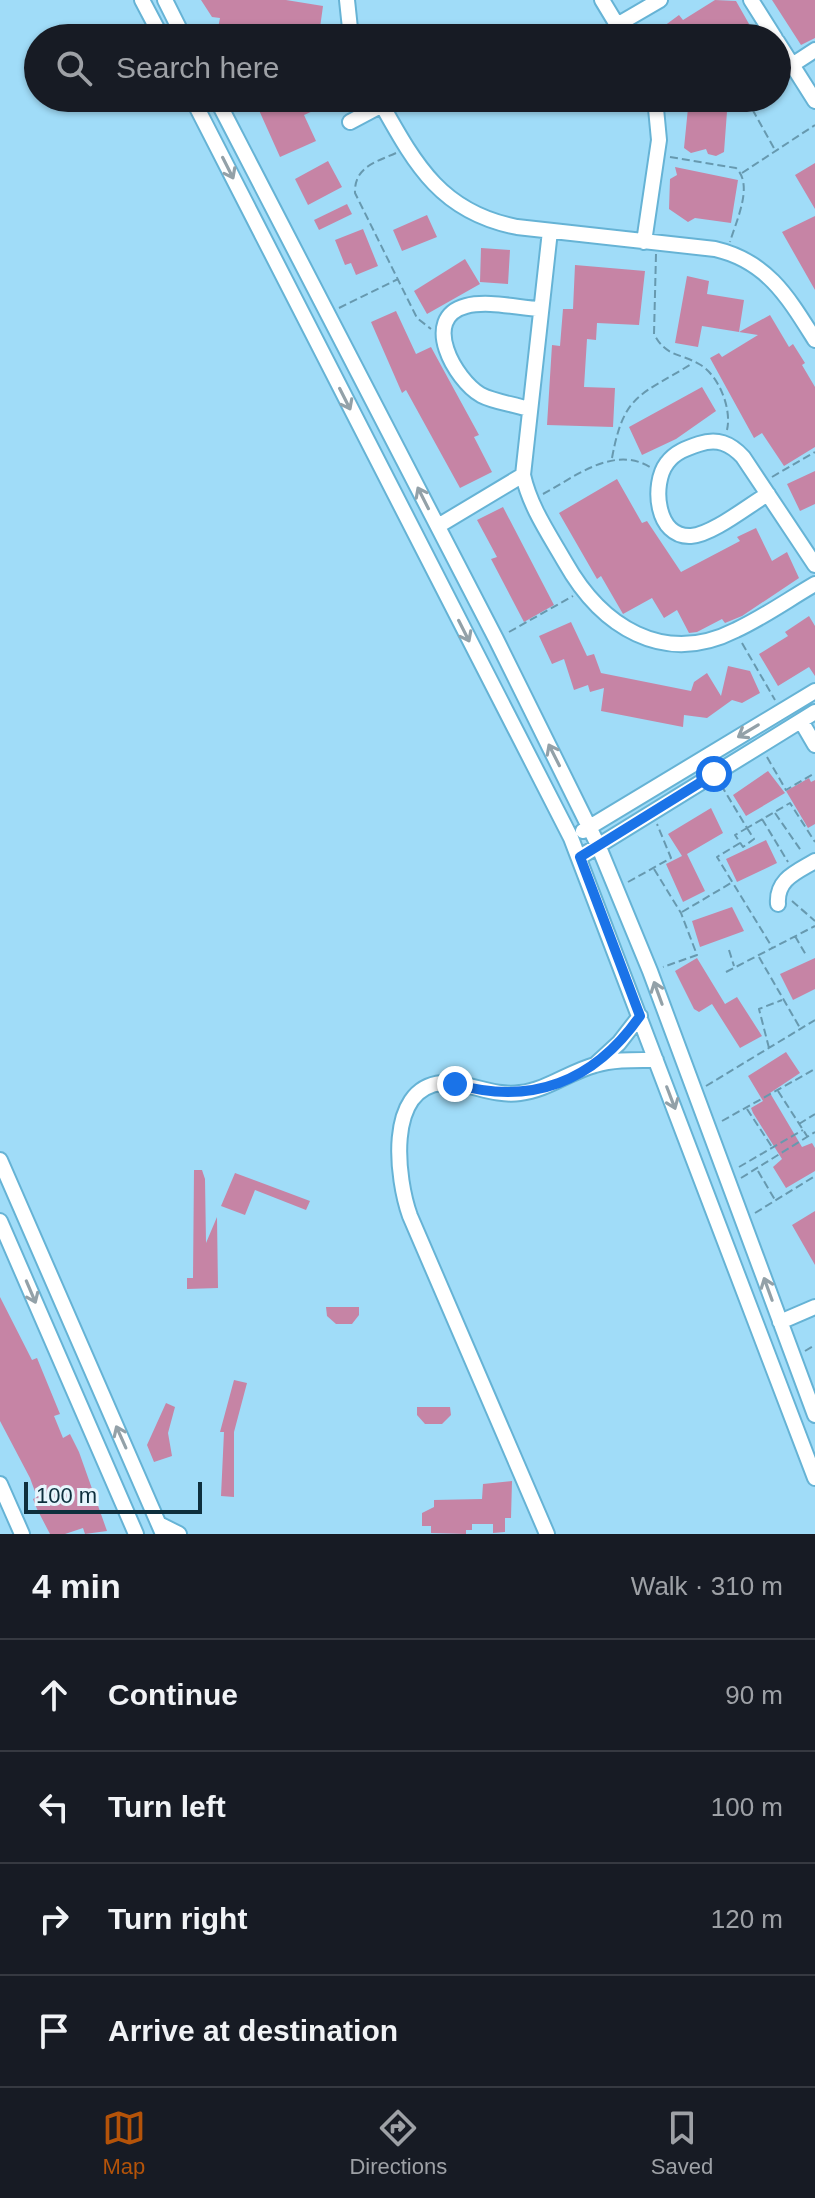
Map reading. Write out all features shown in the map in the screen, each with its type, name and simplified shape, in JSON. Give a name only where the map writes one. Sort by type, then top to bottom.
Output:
[{"type":"street","points":[[142,0],[155,24]]},
{"type":"street","points":[[165,0],[177,24]]},
{"type":"street","points":[[347,0],[350,24]]},
{"type":"street","points":[[602,0],[616,24]]},
{"type":"street","points":[[619,24],[660,0]]},
{"type":"street","points":[[751,0],[766,24]]},
{"type":"street","points":[[815,50],[792,65],[815,101]]},
{"type":"street","points":[[199,112],[580,857],[815,1478]]},
{"type":"street","points":[[223,112],[590,827],[650,971],[815,1415]]},
{"type":"street","points":[[350,122],[365,112]]},
{"type":"street","points":[[386,112],[427,179],[458,206],[496,223],[728,252],[761,268],[775,280],[815,340]]},
{"type":"street","points":[[650,243],[660,125],[658,112]]},
{"type":"street","points":[[550,231],[523,475],[531,500],[581,591],[610,620],[649,639],[693,643],[735,631],[815,584]]},
{"type":"street","points":[[528,409],[482,396],[468,385],[445,347],[443,332],[450,316],[465,306],[541,309]]},
{"type":"street","points":[[764,489],[705,532],[682,535],[672,530],[661,514],[660,476],[666,464],[685,448],[707,441],[721,441],[743,457],[815,565]]},
{"type":"street","points":[[438,526],[523,475]]},
{"type":"street","points":[[571,838],[815,691]]},
{"type":"street","points":[[580,857],[815,712]]},
{"type":"street","points":[[801,721],[815,745]]},
{"type":"street","points":[[778,900],[780,885],[812,863]]},
{"type":"street","points":[[595,1065],[619,1043],[640,1016]]},
{"type":"street","points":[[547,1534],[410,1216],[400,1182],[398,1147],[411,1103],[434,1084],[455,1084],[502,1094],[522,1093],[595,1065],[656,1060]]},
{"type":"street","points":[[0,1160],[161,1529],[179,1534]]},
{"type":"street","points":[[0,1221],[136,1534]]},
{"type":"street","points":[[780,1322],[815,1307]]},
{"type":"street","points":[[0,1484],[22,1534]]},
{"type":"path","points":[[754,112],[775,151]]},
{"type":"path","points":[[741,173],[815,125]]},
{"type":"path","points":[[408,147],[362,168],[355,184],[358,201],[417,318],[428,328],[443,332]]},
{"type":"path","points":[[657,155],[736,168],[741,173],[745,188],[728,252]]},
{"type":"path","points":[[650,243],[654,334],[671,355],[696,361],[712,376],[728,407],[730,419],[721,441]]},
{"type":"path","points":[[328,314],[398,279]]},
{"type":"path","points":[[612,459],[619,423],[627,407],[696,361]]},
{"type":"path","points":[[764,489],[815,452]]},
{"type":"path","points":[[531,500],[612,459],[644,463],[660,476]]},
{"type":"path","points":[[496,639],[581,591]]},
{"type":"path","points":[[735,631],[782,711]]},
{"type":"path","points":[[760,746],[786,790],[815,773]]},
{"type":"path","points":[[714,774],[747,828],[754,839],[743,847],[735,835],[747,828],[774,812],[790,803],[815,842]]},
{"type":"path","points":[[615,888],[671,858],[652,812]]},
{"type":"path","points":[[774,812],[812,863]]},
{"type":"path","points":[[762,819],[795,873]]},
{"type":"path","points":[[740,843],[717,857],[772,947]]},
{"type":"path","points":[[650,971],[697,955],[681,913],[654,869]]},
{"type":"path","points":[[681,913],[732,882]]},
{"type":"path","points":[[778,900],[801,906],[815,921]]},
{"type":"path","points":[[726,972],[815,926]]},
{"type":"path","points":[[795,935],[806,955]]},
{"type":"path","points":[[729,950],[735,968]]},
{"type":"path","points":[[758,955],[800,1029]]},
{"type":"path","points":[[769,1048],[759,1009],[783,999]]},
{"type":"path","points":[[695,1093],[814,1021]]},
{"type":"path","points":[[708,1128],[815,1069]]},
{"type":"path","points":[[778,1090],[807,1137]]},
{"type":"path","points":[[746,1108],[773,1148]]},
{"type":"path","points":[[799,1124],[815,1114]]},
{"type":"path","points":[[727,1180],[803,1130]]},
{"type":"path","points":[[727,1180],[757,1169],[814,1134]]},
{"type":"path","points":[[757,1169],[776,1201]]},
{"type":"path","points":[[743,1220],[815,1176]]},
{"type":"building","points":[[201,0],[286,0],[323,6],[321,24],[219,24],[220,18],[212,17]]},
{"type":"building","points":[[715,0],[736,1],[749,24],[667,24],[679,15],[683,20]]},
{"type":"building","points":[[772,0],[815,0],[815,38],[801,45],[791,24],[787,24]]},
{"type":"building","points":[[260,112],[311,112],[304,115],[316,141],[280,157]]},
{"type":"building","points":[[688,112],[727,112],[724,152],[716,156],[708,154],[706,149],[691,153],[684,148]]},
{"type":"building","points":[[328,161],[342,187],[308,205],[295,179]]},
{"type":"building","points":[[815,163],[815,209],[795,175]]},
{"type":"building","points":[[675,167],[738,180],[731,223],[695,218],[688,222],[669,209],[670,179],[677,175]]},
{"type":"building","points":[[347,204],[352,214],[319,230],[314,220]]},
{"type":"building","points":[[427,215],[437,237],[402,251],[393,230]]},
{"type":"building","points":[[815,216],[815,290],[782,232]]},
{"type":"building","points":[[363,229],[378,266],[356,275],[351,263],[345,265],[335,240]]},
{"type":"building","points":[[481,248],[510,250],[508,284],[480,282]]},
{"type":"building","points":[[465,259],[480,284],[427,314],[414,291]]},
{"type":"building","points":[[575,265],[645,271],[639,325],[597,323],[596,340],[587,339],[584,387],[615,388],[613,427],[547,425],[552,345],[560,346],[563,309],[573,309]]},
{"type":"building","points":[[687,276],[709,281],[707,294],[744,300],[739,332],[702,326],[698,347],[675,343]]},
{"type":"building","points":[[396,311],[416,354],[431,347],[479,435],[474,437],[492,472],[460,488],[406,390],[402,393],[371,322]]},
{"type":"building","points":[[770,315],[789,347],[793,344],[805,363],[802,365],[815,387],[815,447],[784,466],[762,433],[754,438],[710,358],[719,353],[722,357],[758,335],[739,332]]},
{"type":"building","points":[[702,387],[716,411],[676,439],[642,455],[629,427]]},
{"type":"building","points":[[815,471],[815,504],[800,511],[787,484]]},
{"type":"building","points":[[617,479],[642,523],[647,521],[681,572],[740,541],[737,537],[756,528],[772,561],[787,552],[799,578],[742,616],[725,623],[722,619],[697,632],[689,633],[677,610],[664,618],[652,598],[623,614],[601,576],[597,579],[559,513]]},
{"type":"building","points":[[503,507],[554,605],[524,622],[491,559],[497,557],[477,520]]},
{"type":"building","points":[[809,616],[815,626],[815,676],[809,667],[778,686],[759,654],[788,636],[785,632]]},
{"type":"building","points":[[571,622],[587,656],[594,654],[601,673],[691,691],[694,682],[707,673],[721,696],[728,666],[750,671],[760,693],[742,703],[732,700],[707,718],[684,715],[683,727],[601,711],[604,688],[590,692],[588,685],[574,690],[564,659],[552,664],[539,636]]},
{"type":"building","points":[[768,771],[785,793],[746,816],[733,795]]},
{"type":"building","points":[[809,778],[811,782],[815,780],[815,824],[808,828],[786,791]]},
{"type":"building","points":[[711,808],[723,833],[687,854],[705,891],[683,902],[666,864],[682,856],[668,834]]},
{"type":"building","points":[[766,840],[777,863],[737,882],[726,859]]},
{"type":"building","points":[[732,907],[744,931],[700,947],[692,921]]},
{"type":"building","points":[[697,958],[725,1004],[737,997],[762,1036],[740,1048],[712,1004],[699,1012],[694,1009],[675,971]]},
{"type":"building","points":[[815,958],[815,989],[793,1000],[780,974]]},
{"type":"building","points":[[786,1052],[800,1073],[770,1093],[802,1147],[812,1143],[815,1148],[815,1171],[786,1188],[773,1167],[782,1159],[751,1108],[763,1101],[748,1076]]},
{"type":"building","points":[[194,1170],[202,1170],[205,1179],[206,1243],[217,1217],[218,1288],[187,1289],[187,1278],[193,1278]]},
{"type":"building","points":[[235,1173],[310,1201],[306,1210],[255,1190],[245,1215],[221,1206]]},
{"type":"building","points":[[815,1211],[815,1265],[792,1225]]},
{"type":"building","points":[[0,1297],[32,1360],[37,1358],[60,1414],[54,1416],[63,1438],[70,1434],[79,1452],[107,1531],[85,1534],[83,1528],[65,1534],[50,1534],[37,1509],[33,1499],[37,1497],[30,1478],[0,1421]]},
{"type":"building","points":[[326,1307],[359,1307],[359,1315],[352,1324],[336,1324],[327,1316]]},
{"type":"building","points":[[234,1380],[247,1383],[234,1432],[234,1497],[221,1496],[224,1432],[220,1432]]},
{"type":"building","points":[[166,1403],[175,1407],[168,1433],[172,1456],[154,1462],[147,1445]]},
{"type":"building","points":[[417,1407],[450,1407],[451,1415],[442,1424],[425,1424],[417,1415]]},
{"type":"building","points":[[512,1481],[511,1518],[505,1518],[505,1532],[493,1533],[493,1524],[472,1524],[472,1530],[466,1530],[466,1534],[431,1533],[431,1526],[422,1526],[422,1513],[434,1507],[434,1500],[482,1499],[483,1484]]},
{"type":"route","points":[[455,1084],[502,1094],[541,1088],[595,1065],[630,1030],[640,1016],[580,857],[714,774]]}]
